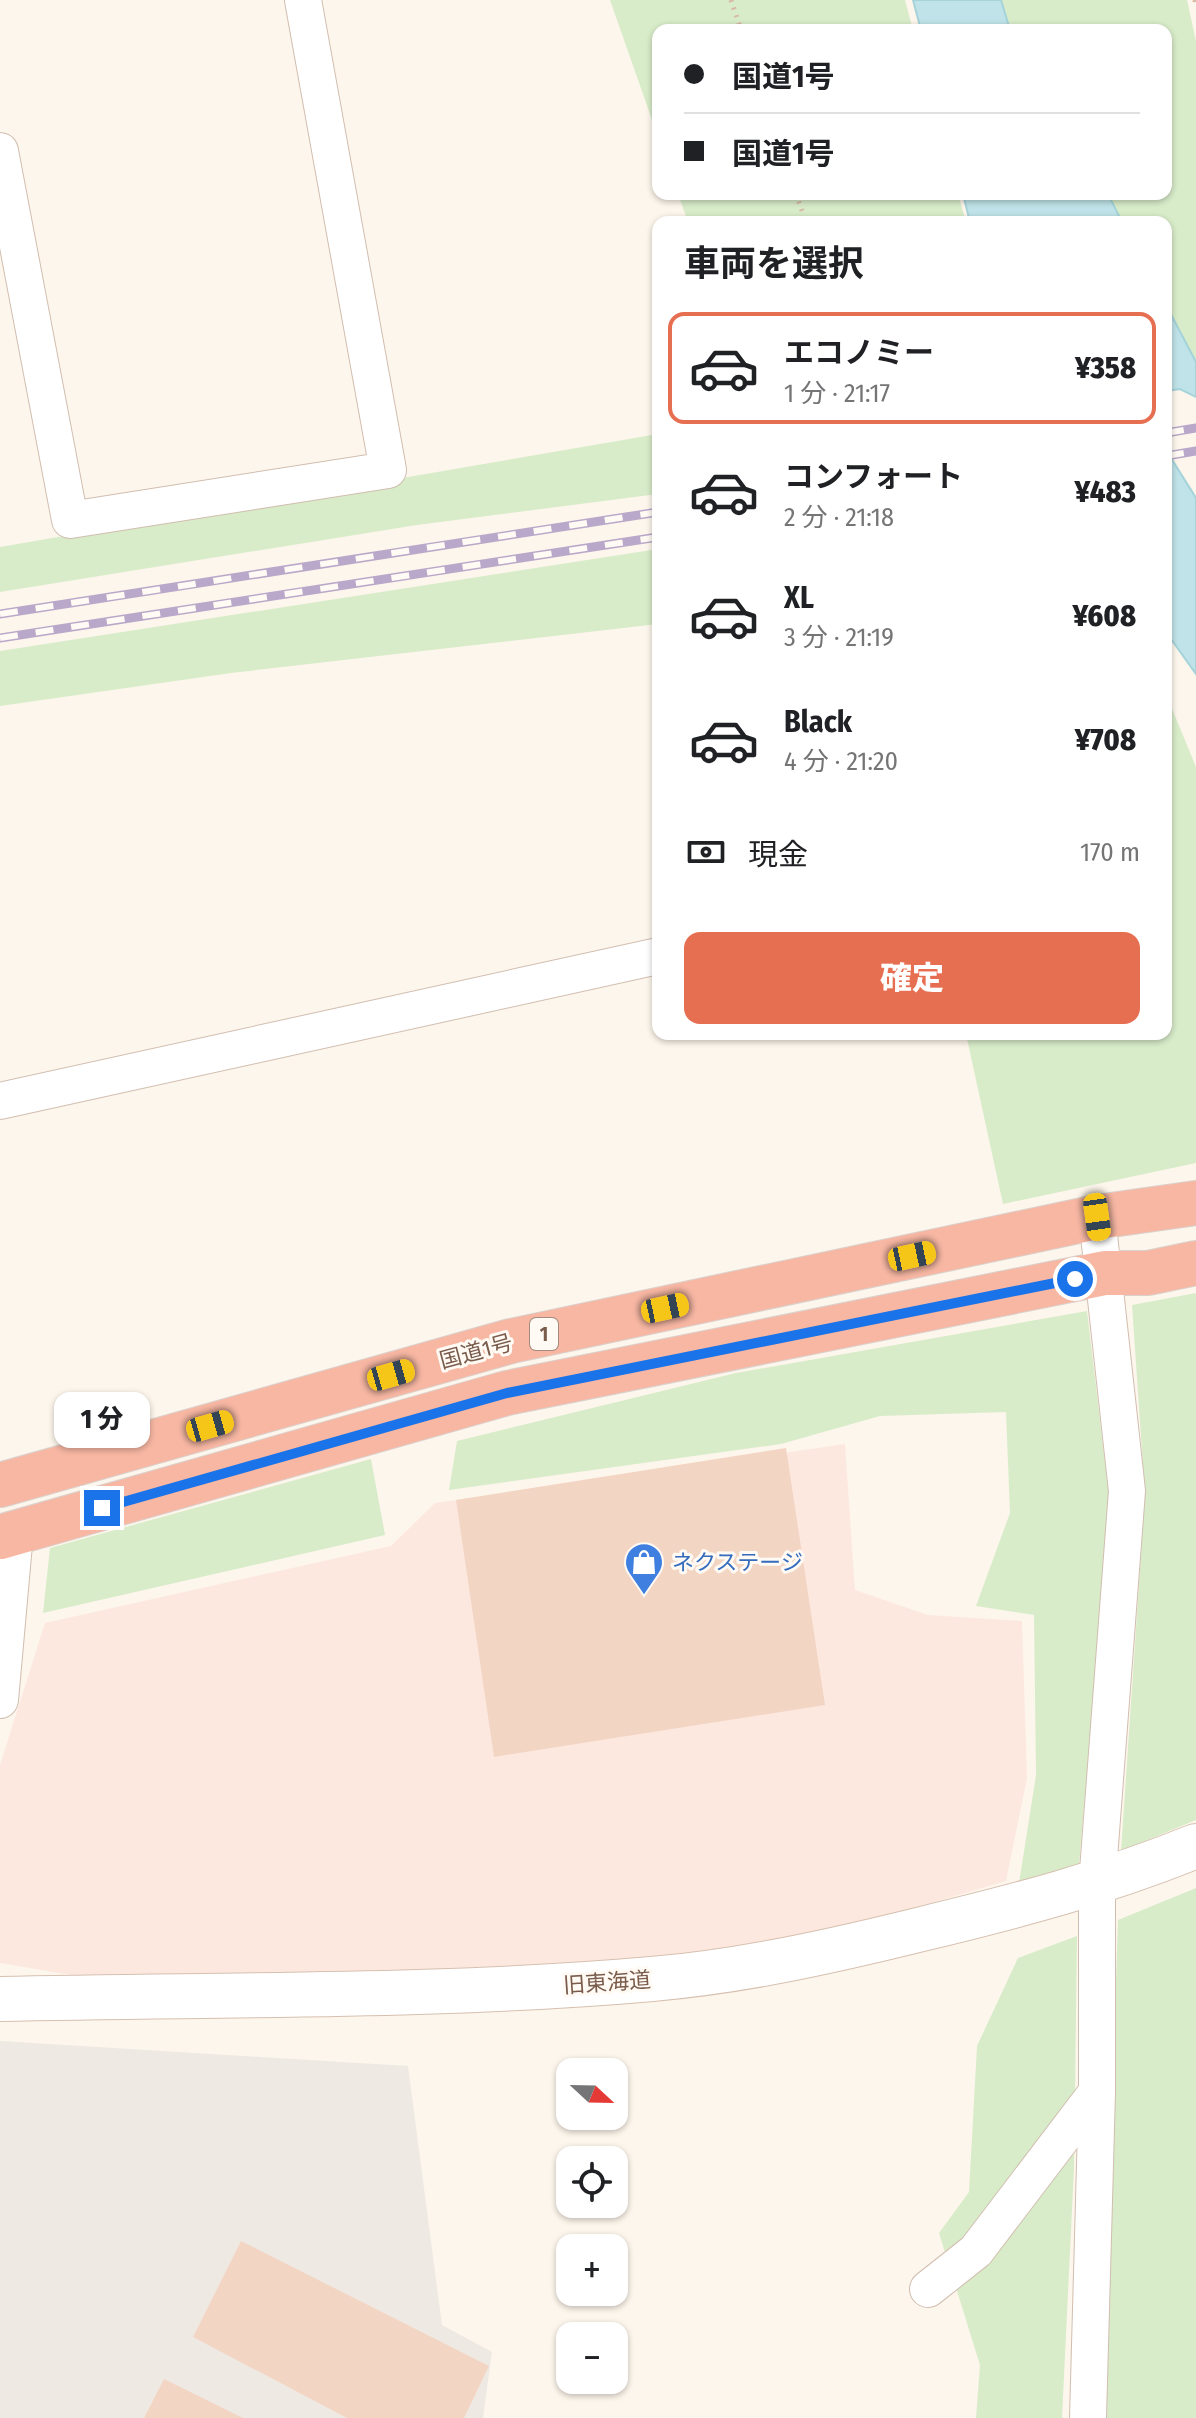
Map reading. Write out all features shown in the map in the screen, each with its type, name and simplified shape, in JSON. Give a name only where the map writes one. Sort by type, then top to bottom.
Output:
[{"type":"highway","name":"国道1号","points":[[0,1485],[511,1341],[1097,1217],[1196,1203]]},
{"type":"highway","name":"1","points":[[7,1535],[507,1393],[1105,1273],[1148,1273],[1196,1263]]},
{"type":"street","points":[[0,151],[70,520],[388,470],[303,0]]},
{"type":"street","points":[[0,1101],[652,957]]},
{"type":"street","points":[[1088,2418],[1097,2092],[1110,1880],[1127,1491],[1097,1217]]},
{"type":"street","points":[[0,1700],[7,1535]]},
{"type":"street","name":"旧東海道","points":[[0,1999],[441,1992],[654,1979],[781,1962],[1110,1880],[1196,1846]]},
{"type":"street","points":[[928,2289],[976,2251],[1097,2092]]},
{"type":"path","points":[[731,0],[739,24]]},
{"type":"path","points":[[1195,0],[1196,7]]},
{"type":"shaded area","points":[[845,1444],[855,1590],[928,1615],[1022,1621],[1027,1778],[1006,1881],[802,1941],[568,1971],[112,1982],[0,1963],[0,1765],[45,1623],[391,1546],[435,1503]]},
{"type":"shaded area","points":[[0,2041],[408,2066],[442,2325],[492,2352],[483,2418],[0,2418]]},
{"type":"green space","points":[[610,0],[905,0],[911,24],[652,24],[652,120]]},
{"type":"green space","points":[[1001,0],[1187,0],[1196,41],[1196,362],[1172,316],[1172,216],[1119,216],[1111,200],[1172,200],[1172,24],[1008,24]]},
{"type":"green space","points":[[680,200],[960,200],[964,216],[686,216]]},
{"type":"green space","points":[[652,435],[652,495],[417,525],[0,592],[0,547]]},
{"type":"green space","points":[[652,550],[652,625],[231,673],[0,706],[0,651]]},
{"type":"green space","points":[[1172,709],[1196,767],[1196,1163],[1003,1204],[967,1040],[1172,1040]]},
{"type":"green space","points":[[1196,1293],[1196,1820],[1121,1851],[1145,1495],[1132,1305]]},
{"type":"green space","points":[[1087,1311],[1110,1504],[1079,1865],[1017,1896],[1036,1775],[1034,1615],[976,1606],[1010,1513],[1006,1412],[880,1416],[781,1444],[449,1490],[457,1441],[736,1373]]},
{"type":"green space","points":[[371,1459],[385,1535],[43,1613],[50,1548]]},
{"type":"green space","points":[[1196,1888],[1196,2418],[1101,2418],[1118,1920]]},
{"type":"green space","points":[[1077,1936],[1074,2168],[1062,2418],[976,2418],[980,2365],[939,2233],[969,2192],[977,2046],[1018,1958]]},
{"type":"water","points":[[913,0],[1001,0],[1008,24],[919,24]]},
{"type":"water","points":[[964,200],[1111,200],[1119,216],[968,216]]},
{"type":"water","points":[[1172,316],[1196,362],[1196,397],[1180,389],[1172,390]]},
{"type":"water","points":[[1172,460],[1196,498],[1196,674],[1172,640]]},
{"type":"building","points":[[786,1448],[825,1705],[494,1757],[456,1500]]},
{"type":"building","points":[[241,2241],[489,2366],[464,2418],[347,2418],[193,2337]]},
{"type":"building","points":[[164,2379],[243,2418],[144,2418]]},
{"type":"railway","points":[[1172,432],[1196,428]]},
{"type":"railway","points":[[1172,455],[1196,451]]},
{"type":"railway","points":[[0,614],[652,513]]},
{"type":"railway","points":[[0,638],[652,538]]},
{"type":"place","name":"ネクステージ","points":[[644,1596]]},
{"type":"route","points":[[102,1508],[507,1393],[1075,1279]]}]
